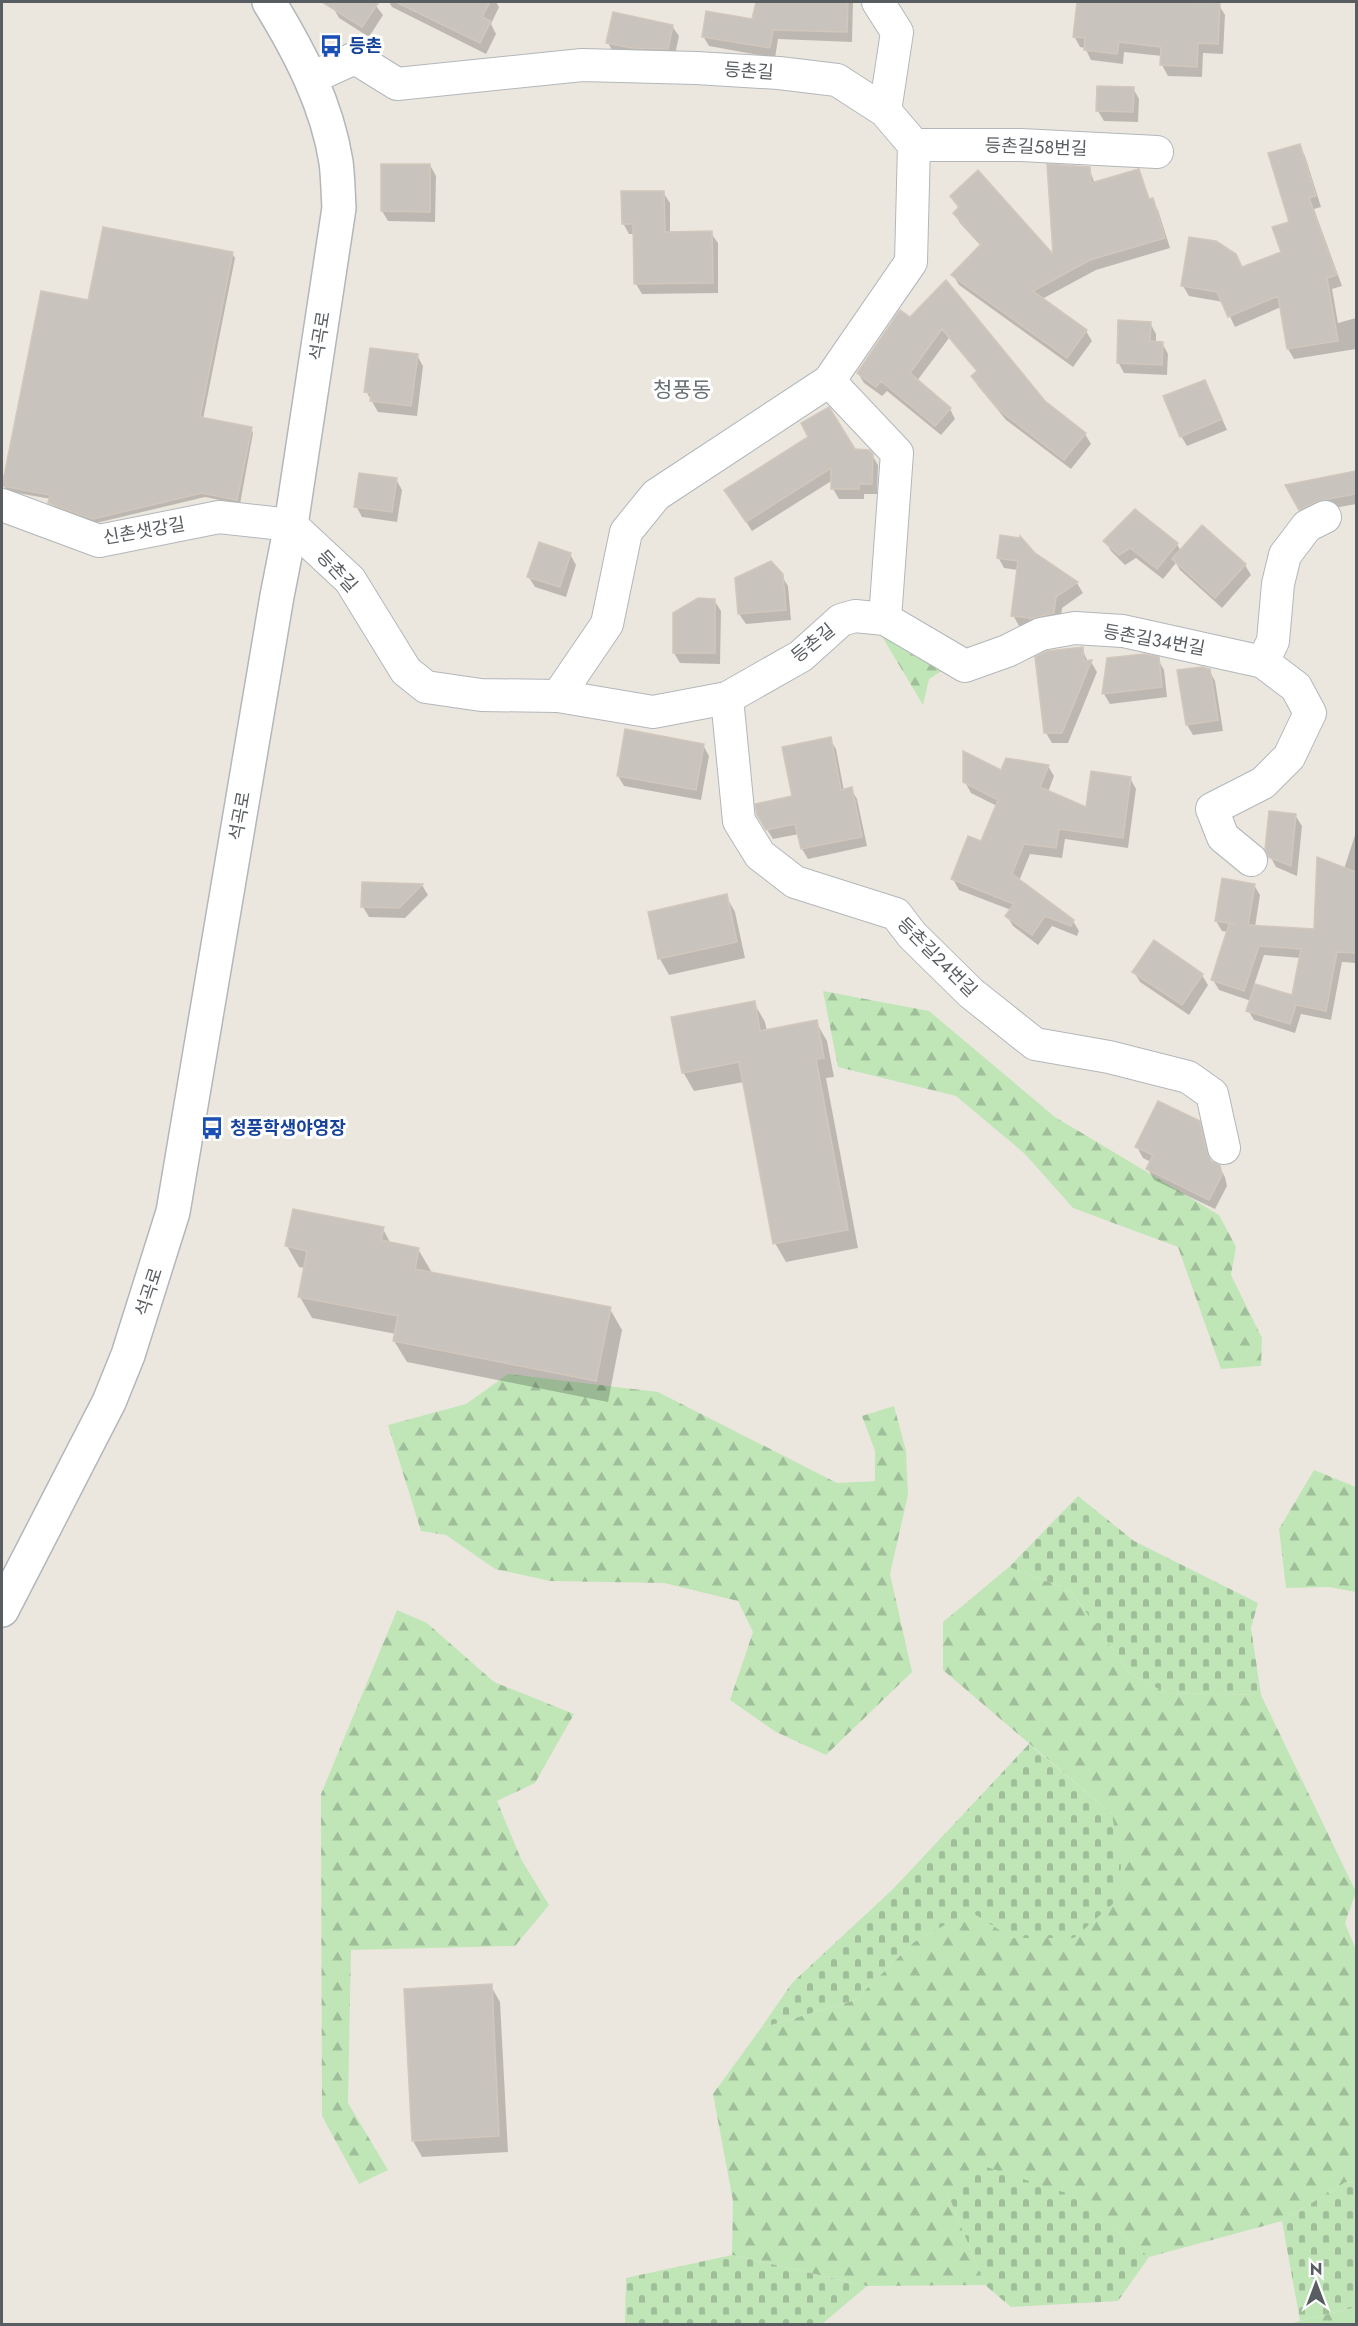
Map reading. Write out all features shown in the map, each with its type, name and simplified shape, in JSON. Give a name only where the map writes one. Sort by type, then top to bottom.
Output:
[{"type":"street","name":"석곡로","points":[[2,1610],[109,1402],[128,1355],[173,1212],[291,525],[339,208],[336,163],[311,78],[269,2]]},
{"type":"street","points":[[878,2],[897,32],[885,111]]},
{"type":"street","name":"등촌길","points":[[311,78],[355,58],[397,84],[582,66],[696,68],[779,73],[837,80],[885,111],[914,145]]},
{"type":"street","points":[[558,696],[607,624],[626,532],[656,495],[829,381],[911,262],[914,145]]},
{"type":"street","name":"등촌길58번길","points":[[914,145],[1021,145],[1157,152]]},
{"type":"street","points":[[829,381],[897,453],[885,618]]},
{"type":"street","name":"신촌샛강길","points":[[2,505],[99,541],[219,517],[291,525]]},
{"type":"street","points":[[1263,662],[1273,641],[1278,584],[1285,555],[1307,526],[1325,517]]},
{"type":"street","name":"등촌길","points":[[291,525],[350,580],[406,671],[426,687],[481,695],[558,696],[653,712],[727,698],[801,656],[841,620],[855,616],[885,618]]},
{"type":"street","name":"등촌길34번길","points":[[885,618],[965,666],[1007,651],[1041,634],[1075,628],[1123,631],[1263,662],[1296,687],[1310,713],[1289,758],[1263,783],[1212,808],[1223,837],[1251,860]]},
{"type":"street","name":"등촌길24번길","points":[[727,698],[740,821],[760,855],[795,882],[896,914],[912,935],[971,993],[1035,1044],[1109,1057],[1188,1077],[1212,1094],[1224,1148]]},
{"type":"green space","points":[[877,628],[948,667],[929,679],[923,705]]},
{"type":"green space","points":[[823,991],[929,1011],[1055,1117],[1219,1215],[1236,1247],[1231,1275],[1262,1338],[1261,1366],[1221,1369],[1178,1247],[1073,1208],[1025,1154],[956,1096],[838,1067]]},
{"type":"green space","points":[[508,1374],[658,1392],[837,1483],[875,1481],[875,1451],[862,1416],[894,1406],[906,1451],[908,1495],[890,1574],[912,1672],[826,1755],[776,1732],[730,1700],[753,1632],[738,1601],[664,1583],[550,1581],[495,1569],[446,1535],[421,1531],[388,1425],[466,1404]]},
{"type":"green space","points":[[1314,1470],[1356,1487],[1356,1592],[1329,1587],[1286,1588],[1279,1529]]},
{"type":"green space","points":[[1078,1496],[1134,1541],[1258,1603],[1251,1628],[1261,1695],[1166,1693],[1130,1673],[1070,1590],[1009,1567]]},
{"type":"green space","points":[[1009,1567],[1070,1590],[1130,1673],[1166,1693],[1261,1695],[1356,1892],[1345,1923],[1356,1950],[1356,2184],[1346,2182],[1282,2221],[1149,2257],[1072,2195],[948,2194],[985,2285],[867,2286],[732,2255],[733,2201],[713,2094],[761,2028],[855,2000],[914,1942],[970,1910],[1012,1938],[1112,1814],[943,1670],[943,1622]]},
{"type":"green space","points":[[397,1610],[427,1623],[494,1682],[574,1714],[535,1783],[497,1801],[521,1859],[549,1905],[515,1946],[351,1950],[348,2103],[388,2170],[359,2184],[322,2116],[321,1794]]},
{"type":"green space","points":[[1029,1744],[1112,1814],[1121,1867],[1115,1902],[1074,1938],[1012,1938],[970,1911],[914,1942],[855,2000],[761,2028],[792,1983],[893,1889]]},
{"type":"green space","points":[[974,2163],[1072,2195],[1149,2257],[1118,2301],[1011,2307],[985,2285],[948,2194]]},
{"type":"green space","points":[[1346,2182],[1356,2184],[1356,2307],[1300,2321],[1282,2221]]},
{"type":"green space","points":[[732,2255],[867,2286],[822,2324],[625,2324],[626,2278]]},
{"type":"green space","points":[[1356,2307],[1356,2324],[1288,2324]]},
{"type":"building","points":[[322,2],[379,2],[362,27]]},
{"type":"building","points":[[396,2],[490,2],[482,17],[491,21],[480,43]]},
{"type":"building","points":[[756,2],[848,2],[847,32],[773,30],[770,48],[702,37],[706,11],[752,19]]},
{"type":"building","points":[[1077,2],[1220,3],[1218,44],[1198,43],[1197,67],[1160,65],[1161,47],[1119,42],[1117,54],[1084,50],[1085,38],[1073,37]]},
{"type":"building","points":[[613,12],[673,25],[668,49],[632,48],[606,43]]},
{"type":"building","points":[[1097,86],[1134,87],[1133,112],[1096,111]]},
{"type":"building","points":[[1300,144],[1316,196],[1309,198],[1337,275],[1327,278],[1338,341],[1287,349],[1278,296],[1228,317],[1217,292],[1181,286],[1189,237],[1216,241],[1236,254],[1242,267],[1281,252],[1272,227],[1289,222],[1268,153]]},
{"type":"building","points":[[381,164],[430,164],[430,212],[381,211]]},
{"type":"building","points":[[1047,164],[1090,167],[1091,183],[1139,169],[1149,199],[1153,198],[1165,238],[1090,260],[1033,291],[1087,330],[1067,358],[951,275],[981,244],[953,213],[959,207],[950,196],[978,170],[1053,254]]},
{"type":"building","points":[[621,191],[664,191],[665,232],[712,231],[713,283],[634,284],[633,224],[622,224]]},
{"type":"building","points":[[103,227],[233,252],[200,417],[252,427],[237,500],[202,493],[93,519],[48,503],[50,495],[2,486],[41,291],[88,300]]},
{"type":"building","points":[[946,280],[1045,401],[1086,433],[1064,460],[999,410],[971,376],[977,371],[942,329],[910,373],[951,408],[935,426],[881,381],[876,387],[857,373],[900,310],[910,317]]},
{"type":"building","points":[[1118,320],[1151,322],[1150,341],[1163,342],[1162,365],[1117,363]]},
{"type":"building","points":[[370,348],[418,354],[411,406],[370,401],[371,393],[364,392]]},
{"type":"building","points":[[1205,380],[1222,419],[1180,437],[1163,396]]},
{"type":"building","points":[[829,407],[855,449],[869,450],[873,454],[872,484],[859,484],[859,489],[831,489],[831,468],[746,522],[724,490],[808,437],[801,423]]},
{"type":"building","points":[[1356,471],[1356,494],[1318,501],[1299,510],[1285,485]]},
{"type":"building","points":[[359,473],[397,478],[392,512],[354,507]]},
{"type":"building","points":[[1135,509],[1178,543],[1157,569],[1130,548],[1119,555],[1103,541]]},
{"type":"building","points":[[1202,525],[1246,564],[1215,598],[1172,559]]},
{"type":"building","points":[[1000,535],[1020,538],[1020,536],[1035,553],[1078,582],[1056,597],[1054,613],[1030,619],[1011,616],[1018,561],[997,558]]},
{"type":"building","points":[[539,542],[571,553],[560,587],[527,577]]},
{"type":"building","points":[[771,561],[783,574],[786,610],[738,614],[735,578]]},
{"type":"building","points":[[698,598],[715,599],[715,653],[673,653],[673,613]]},
{"type":"building","points":[[1083,647],[1084,661],[1092,660],[1062,733],[1044,733],[1035,657],[1047,651]]},
{"type":"building","points":[[1144,654],[1159,657],[1162,687],[1102,694],[1107,658]]},
{"type":"building","points":[[1202,667],[1210,669],[1218,720],[1186,725],[1177,670]]},
{"type":"building","points":[[625,729],[704,744],[696,790],[617,776]]},
{"type":"building","points":[[831,737],[841,790],[852,787],[862,837],[801,849],[795,824],[766,830],[757,815],[755,804],[792,796],[782,747]]},
{"type":"building","points":[[963,751],[1001,770],[1006,758],[1049,765],[1040,787],[1086,807],[1091,771],[1131,777],[1123,838],[1059,829],[1056,848],[1024,844],[1012,874],[1074,920],[1071,926],[1045,916],[1032,935],[1005,916],[1014,904],[951,879],[968,836],[981,841],[998,800],[963,782]]},
{"type":"building","points":[[1269,811],[1296,814],[1291,866],[1268,857],[1265,850]]},
{"type":"building","points":[[1317,857],[1356,872],[1356,953],[1337,952],[1326,1011],[1296,1005],[1290,1024],[1246,1011],[1255,984],[1292,995],[1301,949],[1259,946],[1244,991],[1211,980],[1229,924],[1235,924],[1215,921],[1222,878],[1255,884],[1248,925],[1314,929]]},
{"type":"building","points":[[362,882],[423,884],[399,908],[361,907]]},
{"type":"building","points":[[727,894],[737,942],[658,959],[648,912]]},
{"type":"building","points":[[1154,940],[1203,974],[1182,1005],[1132,972]]},
{"type":"building","points":[[755,1001],[760,1031],[817,1020],[824,1058],[816,1059],[848,1230],[773,1244],[739,1062],[682,1073],[671,1017]]},
{"type":"building","points":[[1158,1101],[1200,1121],[1207,1152],[1211,1161],[1220,1165],[1222,1175],[1209,1200],[1146,1169],[1153,1155],[1135,1147]]},
{"type":"building","points":[[293,1209],[384,1227],[381,1240],[419,1248],[415,1269],[611,1307],[596,1381],[393,1341],[398,1316],[298,1297],[307,1251],[285,1246]]},
{"type":"building","points":[[492,1984],[499,2136],[412,2141],[404,1989]]},
{"type":"place","name":"등촌","points":[[331,46]]},
{"type":"place","name":"청풍학생야영장","points":[[212,1128]]},
{"type":"district","name":"청풍동","points":[[682,390]]}]
